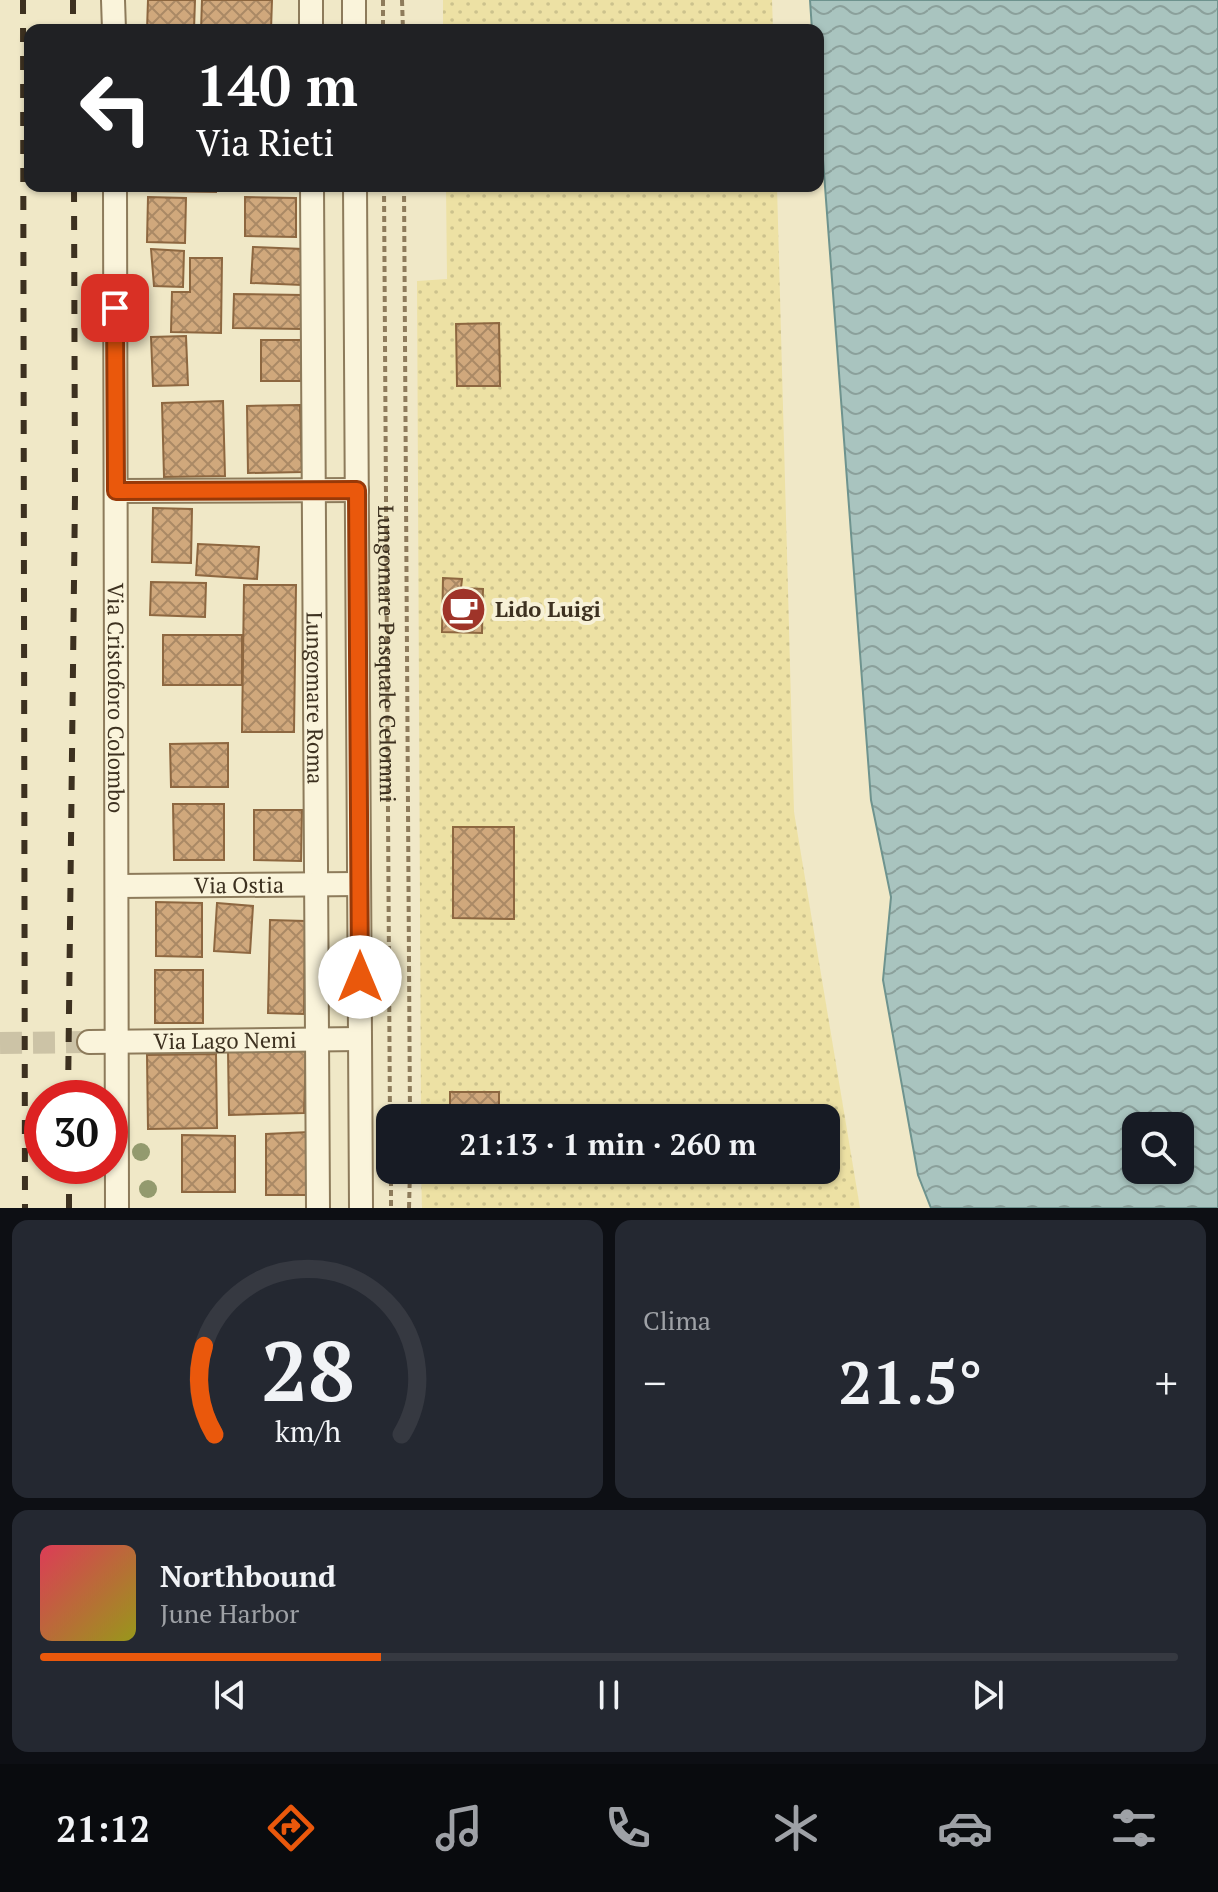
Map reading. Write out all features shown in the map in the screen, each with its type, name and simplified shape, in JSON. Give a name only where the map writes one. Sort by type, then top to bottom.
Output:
[{"type":"street","points":[[113,0],[114,24]]},
{"type":"street","points":[[311,0],[311,24]]},
{"type":"street","points":[[354,0],[354,24]]},
{"type":"street","name":"Via Cristoforo Colombo","points":[[115,192],[120,1042],[117,1208]]},
{"type":"street","name":"Lungomare Roma","points":[[312,192],[318,1208]]},
{"type":"street","name":"Lungomare Pasquale Celommi","points":[[355,192],[361,1208]]},
{"type":"street","points":[[116,491],[357,490]]},
{"type":"street","name":"Via Ostia","points":[[119,886],[359,884]]},
{"type":"street","name":"Via Lago Nemi","points":[[89,1042],[360,1039]]},
{"type":"path","points":[[383,0],[383,24]]},
{"type":"path","points":[[402,0],[403,24]]},
{"type":"path","name":"Lungomare Pasquale Celommi","points":[[384,192],[390,1104]]},
{"type":"path","name":"Lungomare Pasquale Celommi","points":[[404,192],[410,1104]]},
{"type":"path","points":[[391,1184],[391,1208]]},
{"type":"path","points":[[409,1208],[410,1184]]},
{"type":"sand","points":[[443,0],[772,0],[773,24],[443,24]]},
{"type":"sand","points":[[446,192],[777,192],[794,812],[860,1208],[422,1208],[421,1184],[840,1184],[840,1104],[421,1104],[417,281],[447,279]]},
{"type":"water","points":[[810,0],[1218,0],[1218,1208],[931,1208],[918,1175],[883,980],[891,897],[871,800],[824,173],[824,24],[812,24]]},
{"type":"building","points":[[148,0],[195,0],[194,24],[147,24]]},
{"type":"building","points":[[202,0],[272,0],[271,24],[201,24]]},
{"type":"building","points":[[148,197],[186,198],[185,243],[147,242]]},
{"type":"building","points":[[245,197],[296,198],[296,237],[245,236]]},
{"type":"building","points":[[253,247],[303,249],[302,285],[251,283]]},
{"type":"building","points":[[151,249],[184,251],[183,287],[154,286]]},
{"type":"building","points":[[190,258],[222,258],[221,333],[171,332],[172,292],[190,292]]},
{"type":"building","points":[[234,294],[303,295],[302,329],[233,328]]},
{"type":"building","points":[[499,323],[500,386],[457,386],[456,324]]},
{"type":"building","points":[[186,336],[188,385],[153,386],[151,337]]},
{"type":"building","points":[[261,340],[301,340],[301,381],[261,381]]},
{"type":"building","points":[[223,401],[225,476],[164,477],[162,403]]},
{"type":"building","points":[[300,405],[302,472],[248,473],[247,406]]},
{"type":"building","points":[[153,508],[192,509],[191,563],[152,562]]},
{"type":"building","points":[[198,544],[259,547],[257,579],[196,575]]},
{"type":"building","points":[[443,578],[462,579],[461,588],[483,589],[482,633],[442,632]]},
{"type":"building","points":[[151,582],[206,583],[205,617],[150,615]]},
{"type":"building","points":[[244,585],[296,585],[294,732],[242,732]]},
{"type":"building","points":[[163,635],[242,635],[242,685],[163,685]]},
{"type":"building","points":[[228,743],[228,787],[171,787],[170,744]]},
{"type":"building","points":[[173,804],[224,804],[224,860],[174,860]]},
{"type":"building","points":[[254,810],[302,810],[301,861],[254,860]]},
{"type":"building","points":[[453,827],[514,827],[514,919],[453,918]]},
{"type":"building","points":[[156,902],[202,903],[202,957],[156,956]]},
{"type":"building","points":[[217,903],[253,906],[250,953],[214,951]]},
{"type":"building","points":[[270,920],[305,921],[304,1014],[268,1013]]},
{"type":"building","points":[[155,970],[203,970],[203,1023],[155,1023]]},
{"type":"building","points":[[228,1051],[306,1051],[304,1113],[229,1115]]},
{"type":"building","points":[[216,1054],[217,1128],[148,1129],[147,1055]]},
{"type":"building","points":[[450,1092],[499,1092],[499,1104],[450,1104]]},
{"type":"building","points":[[309,1132],[311,1195],[266,1195],[266,1134]]},
{"type":"building","points":[[182,1135],[235,1136],[235,1192],[182,1192]]},
{"type":"tunnel","points":[[0,1043],[89,1042]]},
{"type":"railway","points":[[23,0],[25,1208]]},
{"type":"railway","points":[[73,0],[73,24]]},
{"type":"railway","points":[[68,1080],[75,496],[74,192]]},
{"type":"railway","points":[[69,1184],[69,1208]]},
{"type":"place","name":"Lido Luigi","points":[[464,609]]},
{"type":"route","points":[[115,308],[116,491],[357,490],[360,977]]}]
